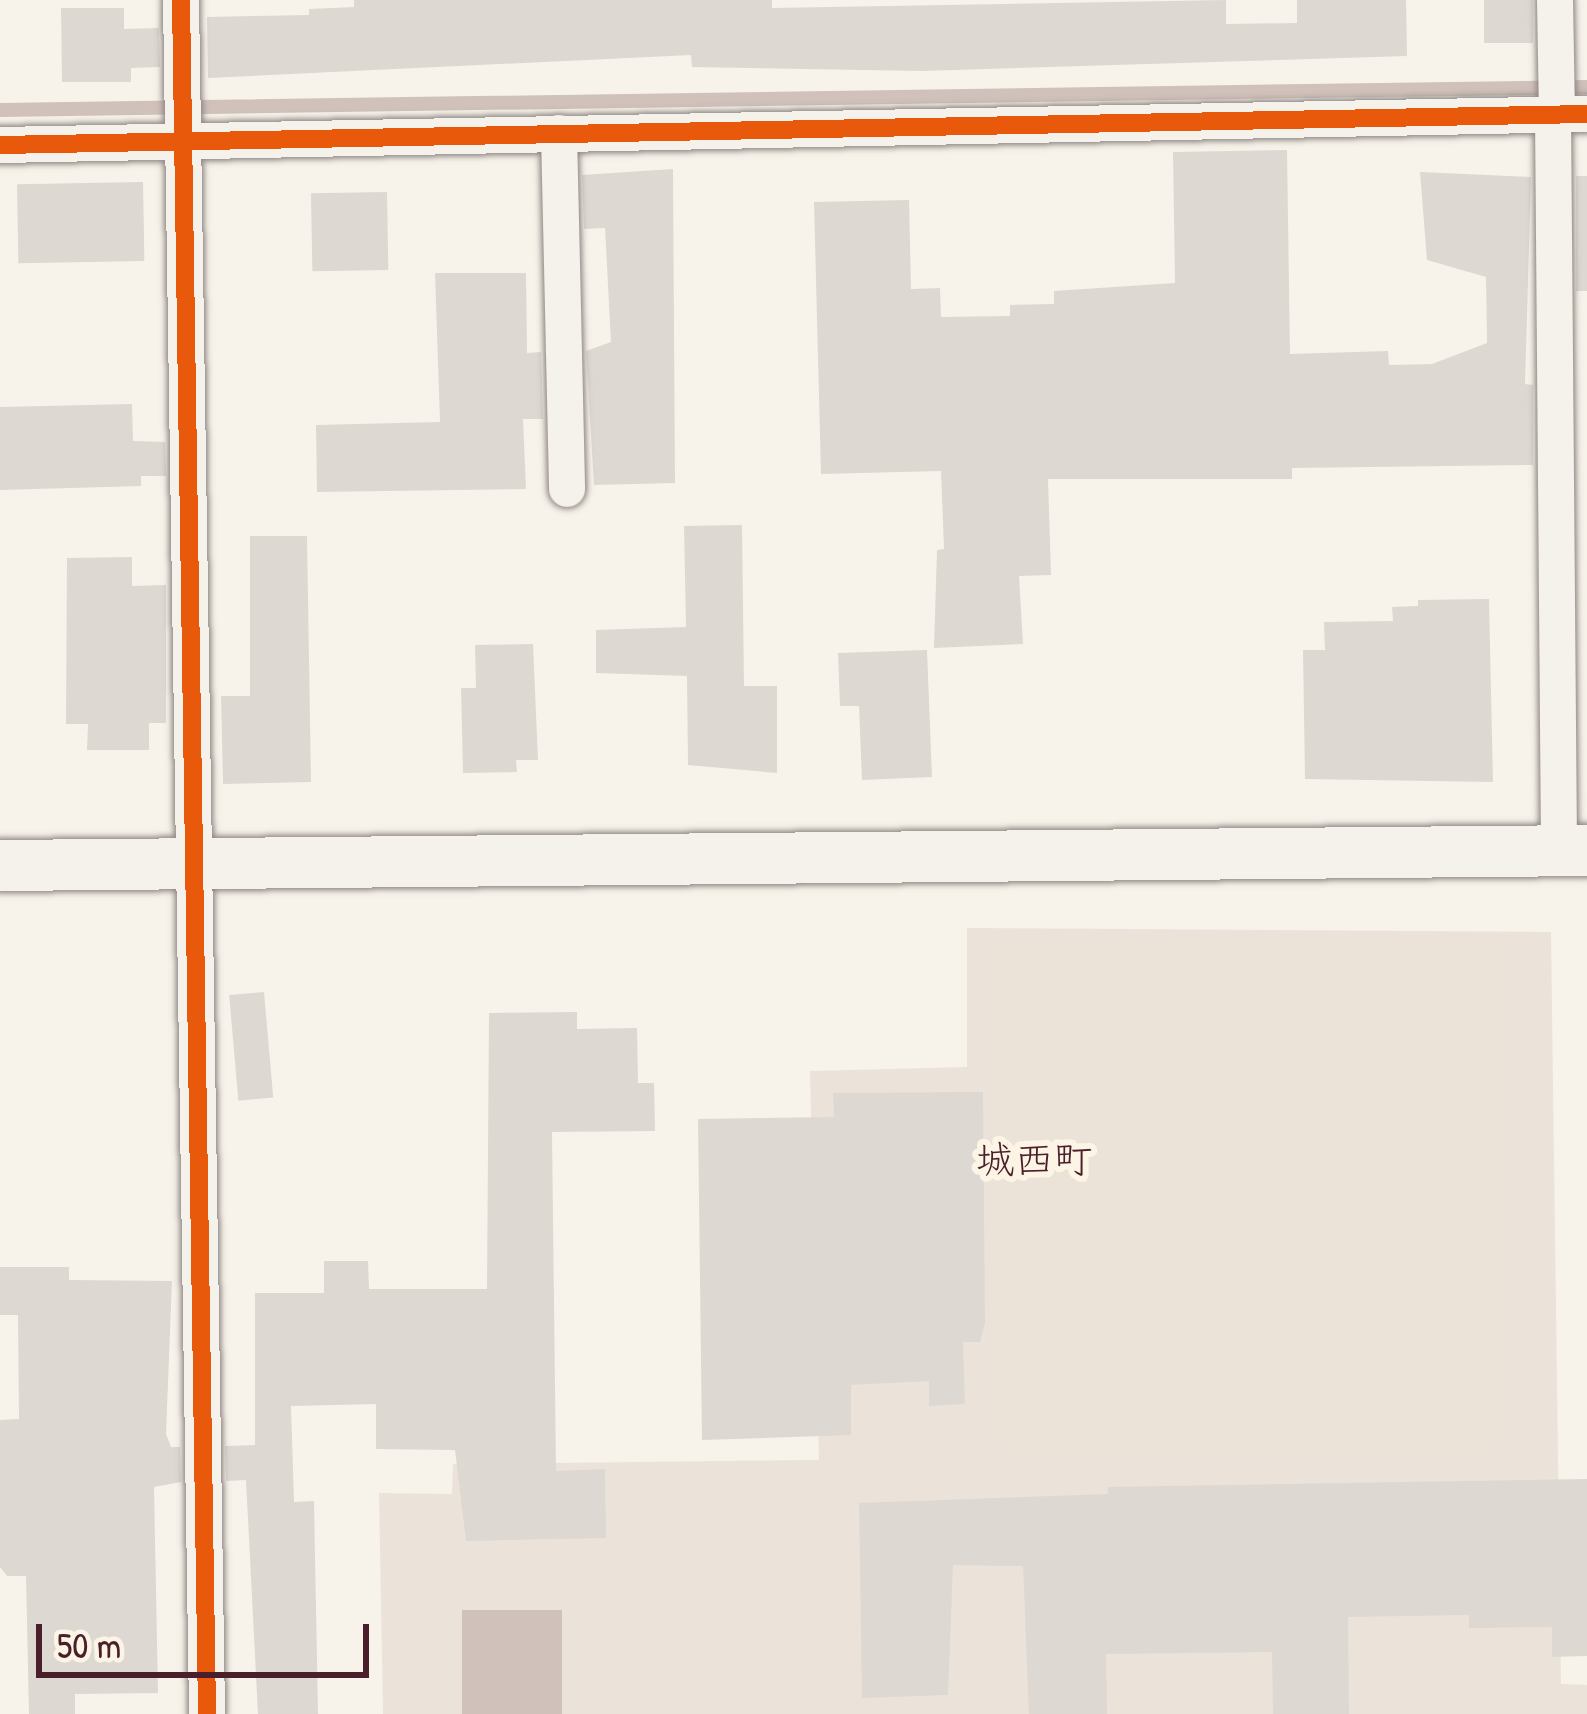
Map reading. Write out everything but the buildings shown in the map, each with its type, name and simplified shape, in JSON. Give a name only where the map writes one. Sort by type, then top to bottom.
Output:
[{"type":"street","points":[[181,0],[207,1714]]},
{"type":"street","points":[[0,865],[195,859],[1573,850],[1564,113],[1555,0]]},
{"type":"street","points":[[0,145],[1564,113]]},
{"type":"street","points":[[559,133],[567,489]]},
{"type":"shaded area","points":[[967,928],[1551,932],[1561,1684],[1587,1685],[1587,1714],[383,1714],[379,1493],[452,1494],[453,1464],[819,1460],[810,1071],[967,1067]]},
{"type":"shaded area","points":[[1000,938],[1501,938],[1501,1449],[1000,1449]]},
{"type":"shaded area","points":[[462,1610],[562,1610],[562,1714],[462,1714]]},
{"type":"waterway","points":[[0,110],[1587,87]]},
{"type":"cycle path","points":[[181,0],[207,1714]]},
{"type":"cycle path","points":[[0,145],[1587,114]]},
{"type":"district","name":"城西町","points":[[1034,1159]]}]
